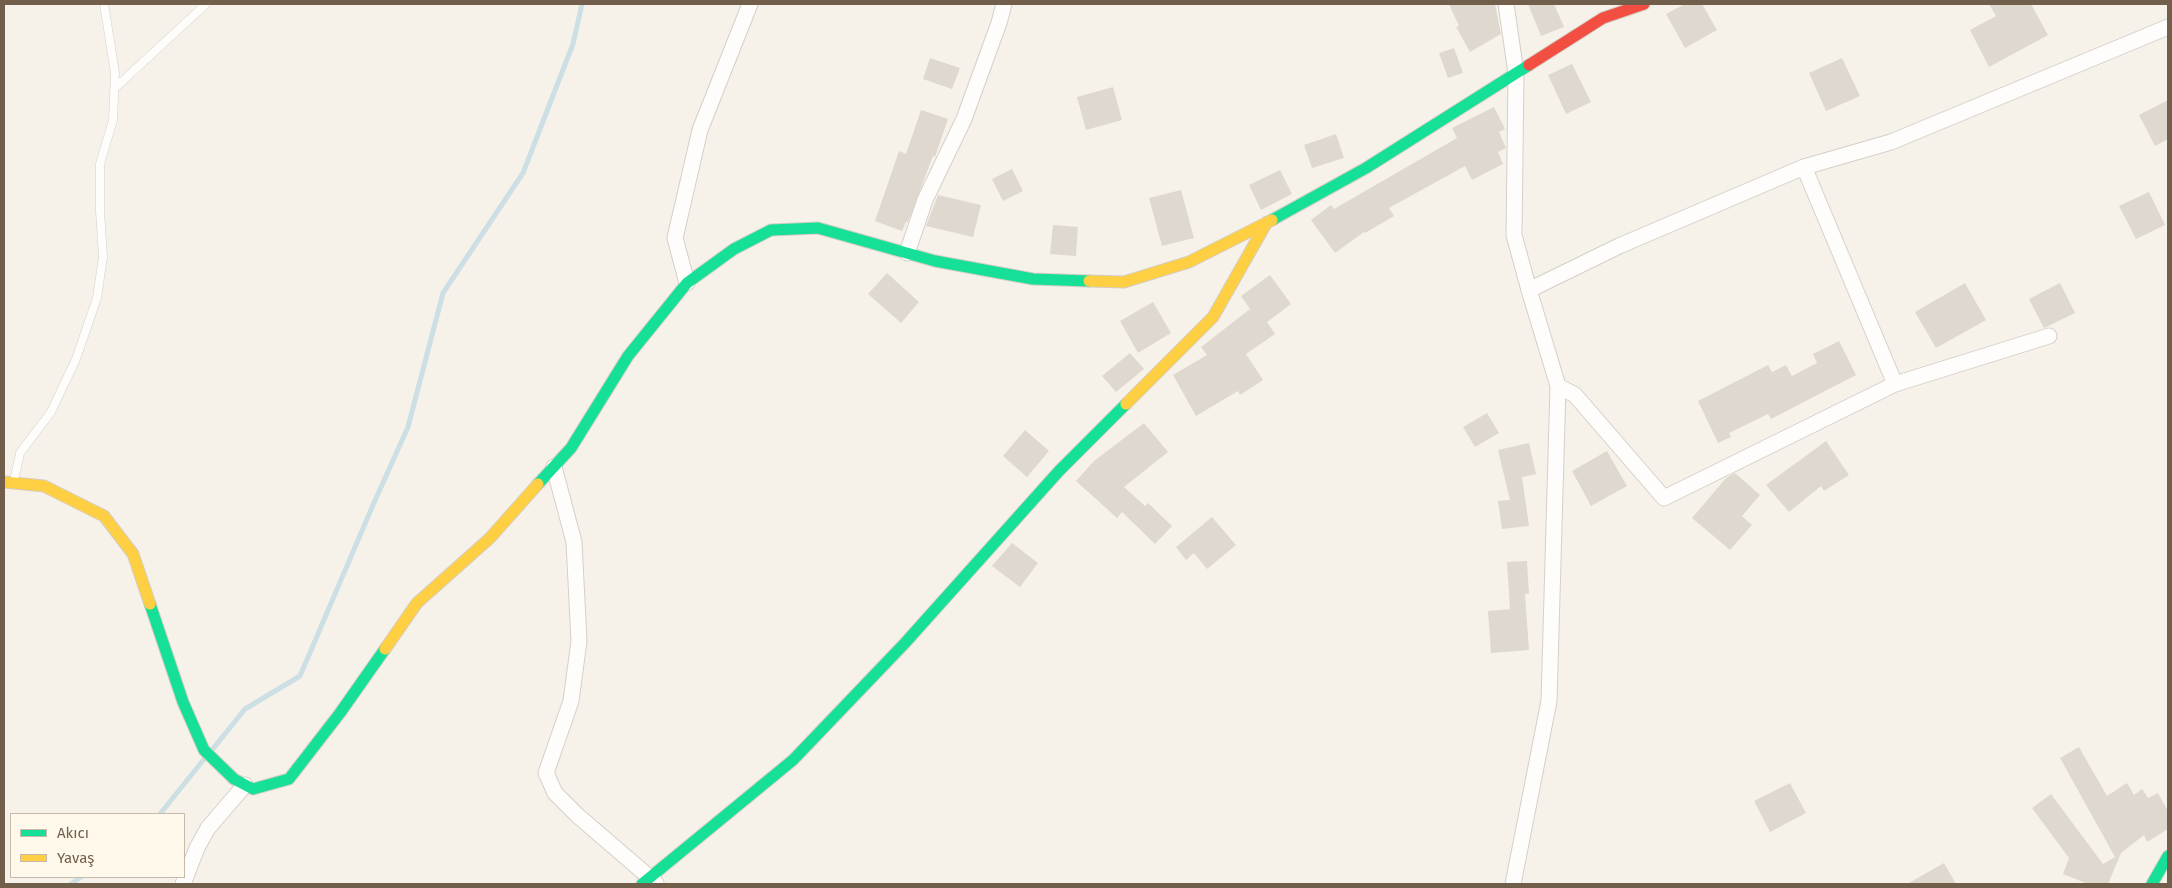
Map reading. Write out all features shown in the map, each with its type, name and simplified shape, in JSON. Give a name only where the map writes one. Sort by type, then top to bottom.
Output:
[{"type":"street","points":[[687,283],[675,238],[700,130],[750,4]]},
{"type":"street","points":[[907,253],[925,200],[964,119],[999,23],[1004,4]]},
{"type":"street","points":[[1506,4],[1516,74],[1514,235],[1558,386],[1549,701],[1513,884]]},
{"type":"street","points":[[9,483],[44,486],[104,516],[133,554],[183,702],[204,750],[240,782],[254,789],[289,779],[340,713],[417,603],[490,538],[571,448],[628,356],[687,283],[734,249],[770,230],[818,228],[935,261],[1034,279],[1124,282],[1189,262],[1268,222],[1366,168],[1603,18],[1644,4]]},
{"type":"street","points":[[1529,290],[1619,246],[1804,167],[1890,142],[2168,27]]},
{"type":"street","points":[[1804,167],[1895,384]]},
{"type":"street","points":[[554,467],[574,542],[579,641],[570,701],[546,773],[555,793],[650,882],[793,760],[906,643],[1059,471],[1213,317],[1268,222]]},
{"type":"street","points":[[1558,386],[1566,388],[1575,395],[1664,498],[1895,384],[2050,336]]},
{"type":"street","points":[[183,884],[197,848],[208,828],[240,782]]},
{"type":"street","points":[[2152,884],[2168,856]]},
{"type":"lane","points":[[9,483],[20,453],[51,412],[76,359],[97,298],[103,258],[100,164],[113,120],[115,88],[115,73],[104,4]]},
{"type":"lane","points":[[115,88],[206,4]]},
{"type":"building","points":[[1449,4],[1495,4],[1501,34],[1470,52],[1456,27],[1459,26]]},
{"type":"building","points":[[1528,4],[1554,4],[1564,27],[1541,36]]},
{"type":"building","points":[[1685,4],[1702,4],[1717,30],[1685,48],[1666,14]]},
{"type":"building","points":[[1989,4],[2031,4],[2048,35],[1989,67],[1970,30],[1996,16]]},
{"type":"building","points":[[1454,48],[1463,73],[1448,78],[1439,53]]},
{"type":"building","points":[[930,58],[960,68],[952,89],[923,79]]},
{"type":"building","points":[[1842,58],[1860,96],[1826,111],[1809,73]]},
{"type":"building","points":[[1572,64],[1591,102],[1566,114],[1548,75]]},
{"type":"building","points":[[1113,87],[1122,120],[1086,130],[1077,97]]},
{"type":"building","points":[[2168,100],[2168,139],[2155,146],[2139,115]]},
{"type":"building","points":[[1494,107],[1505,129],[1499,132],[1506,148],[1498,152],[1503,164],[1472,180],[1465,166],[1389,208],[1394,216],[1364,232],[1335,253],[1311,220],[1331,205],[1334,209],[1457,138],[1452,128]]},
{"type":"building","points":[[921,110],[948,119],[935,157],[933,156],[908,222],[906,222],[902,231],[875,221],[899,151],[906,154]]},
{"type":"building","points":[[1336,134],[1344,158],[1312,168],[1304,145]]},
{"type":"building","points":[[1012,169],[1023,191],[1003,201],[992,179]]},
{"type":"building","points":[[1280,170],[1292,194],[1261,210],[1249,185]]},
{"type":"building","points":[[1181,190],[1194,238],[1162,246],[1149,198]]},
{"type":"building","points":[[2149,192],[2165,225],[2136,239],[2119,206]]},
{"type":"building","points":[[938,195],[981,205],[973,237],[926,226]]},
{"type":"building","points":[[1053,225],[1078,227],[1076,256],[1050,254]]},
{"type":"building","points":[[887,273],[919,302],[901,323],[868,294]]},
{"type":"building","points":[[1270,275],[1291,304],[1267,322],[1275,334],[1246,354],[1263,380],[1240,395],[1238,391],[1196,416],[1173,375],[1207,355],[1201,347],[1250,309],[1241,296]]},
{"type":"building","points":[[1965,283],[1986,320],[1936,348],[1915,312]]},
{"type":"building","points":[[2060,283],[2075,313],[2044,328],[2029,299]]},
{"type":"building","points":[[1153,302],[1171,333],[1138,353],[1120,321]]},
{"type":"building","points":[[1839,341],[1856,375],[1771,419],[1768,414],[1729,433],[1731,437],[1718,443],[1698,401],[1768,365],[1772,372],[1786,365],[1792,376],[1817,363],[1813,354]]},
{"type":"building","points":[[1130,353],[1144,369],[1116,392],[1102,376]]},
{"type":"building","points":[[1487,413],[1499,433],[1475,447],[1463,427]]},
{"type":"building","points":[[1144,423],[1168,452],[1124,487],[1145,506],[1148,503],[1172,526],[1155,544],[1122,512],[1117,518],[1076,481],[1094,461]]},
{"type":"building","points":[[1025,430],[1049,451],[1027,477],[1003,456]]},
{"type":"building","points":[[1826,441],[1849,475],[1824,491],[1821,486],[1789,512],[1766,485]]},
{"type":"building","points":[[1529,443],[1536,474],[1522,477],[1529,526],[1502,529],[1498,501],[1510,500],[1498,450]]},
{"type":"building","points":[[1607,451],[1627,486],[1591,506],[1572,471]]},
{"type":"building","points":[[1735,473],[1760,495],[1742,516],[1752,525],[1730,550],[1692,518],[1726,478]]},
{"type":"building","points":[[1212,517],[1236,545],[1207,569],[1194,553],[1186,560],[1176,547]]},
{"type":"building","points":[[1012,543],[1038,563],[1020,587],[992,566]]},
{"type":"building","points":[[1527,561],[1529,594],[1525,594],[1529,650],[1491,653],[1488,611],[1510,609],[1507,562]]},
{"type":"building","points":[[2079,747],[2107,796],[2127,783],[2134,795],[2142,789],[2148,798],[2158,793],[2168,811],[2168,829],[2147,842],[2144,835],[2121,853],[2108,884],[2088,884],[2063,874],[2069,858],[2032,808],[2051,794],[2103,864],[2115,857],[2060,758]]},
{"type":"building","points":[[1790,783],[1806,813],[1770,832],[1754,801]]},
{"type":"building","points":[[1944,863],[1956,884],[1907,884]]},
{"type":"waterway","points":[[212,750],[245,709],[300,676],[408,427],[443,293],[523,173],[573,44],[582,4]]},
{"type":"waterway","points":[[161,813],[205,758]]},
{"type":"waterway","points":[[71,884],[80,878]]},
{"type":"traffic: fast","points":[[1272,220],[1366,168],[1529,65]]},
{"type":"traffic: fast","points":[[538,484],[571,448],[628,356],[687,283],[734,249],[771,230],[818,228],[935,261],[1033,279],[1089,281]]},
{"type":"traffic: fast","points":[[642,884],[793,760],[905,643],[1059,471],[1126,404]]},
{"type":"traffic: fast","points":[[150,604],[183,702],[204,750],[234,779],[253,789],[289,779],[340,713],[385,649]]},
{"type":"traffic: fast","points":[[2152,884],[2168,856]]},
{"type":"traffic: slow","points":[[1089,281],[1124,282],[1189,262],[1272,220]]},
{"type":"traffic: slow","points":[[1126,404],[1213,317],[1267,222]]},
{"type":"traffic: slow","points":[[4,482],[44,486],[104,516],[133,554],[150,604]]},
{"type":"traffic: slow","points":[[385,649],[417,603],[490,538],[538,484]]},
{"type":"traffic: jam","points":[[1529,65],[1603,18],[1644,4]]}]
